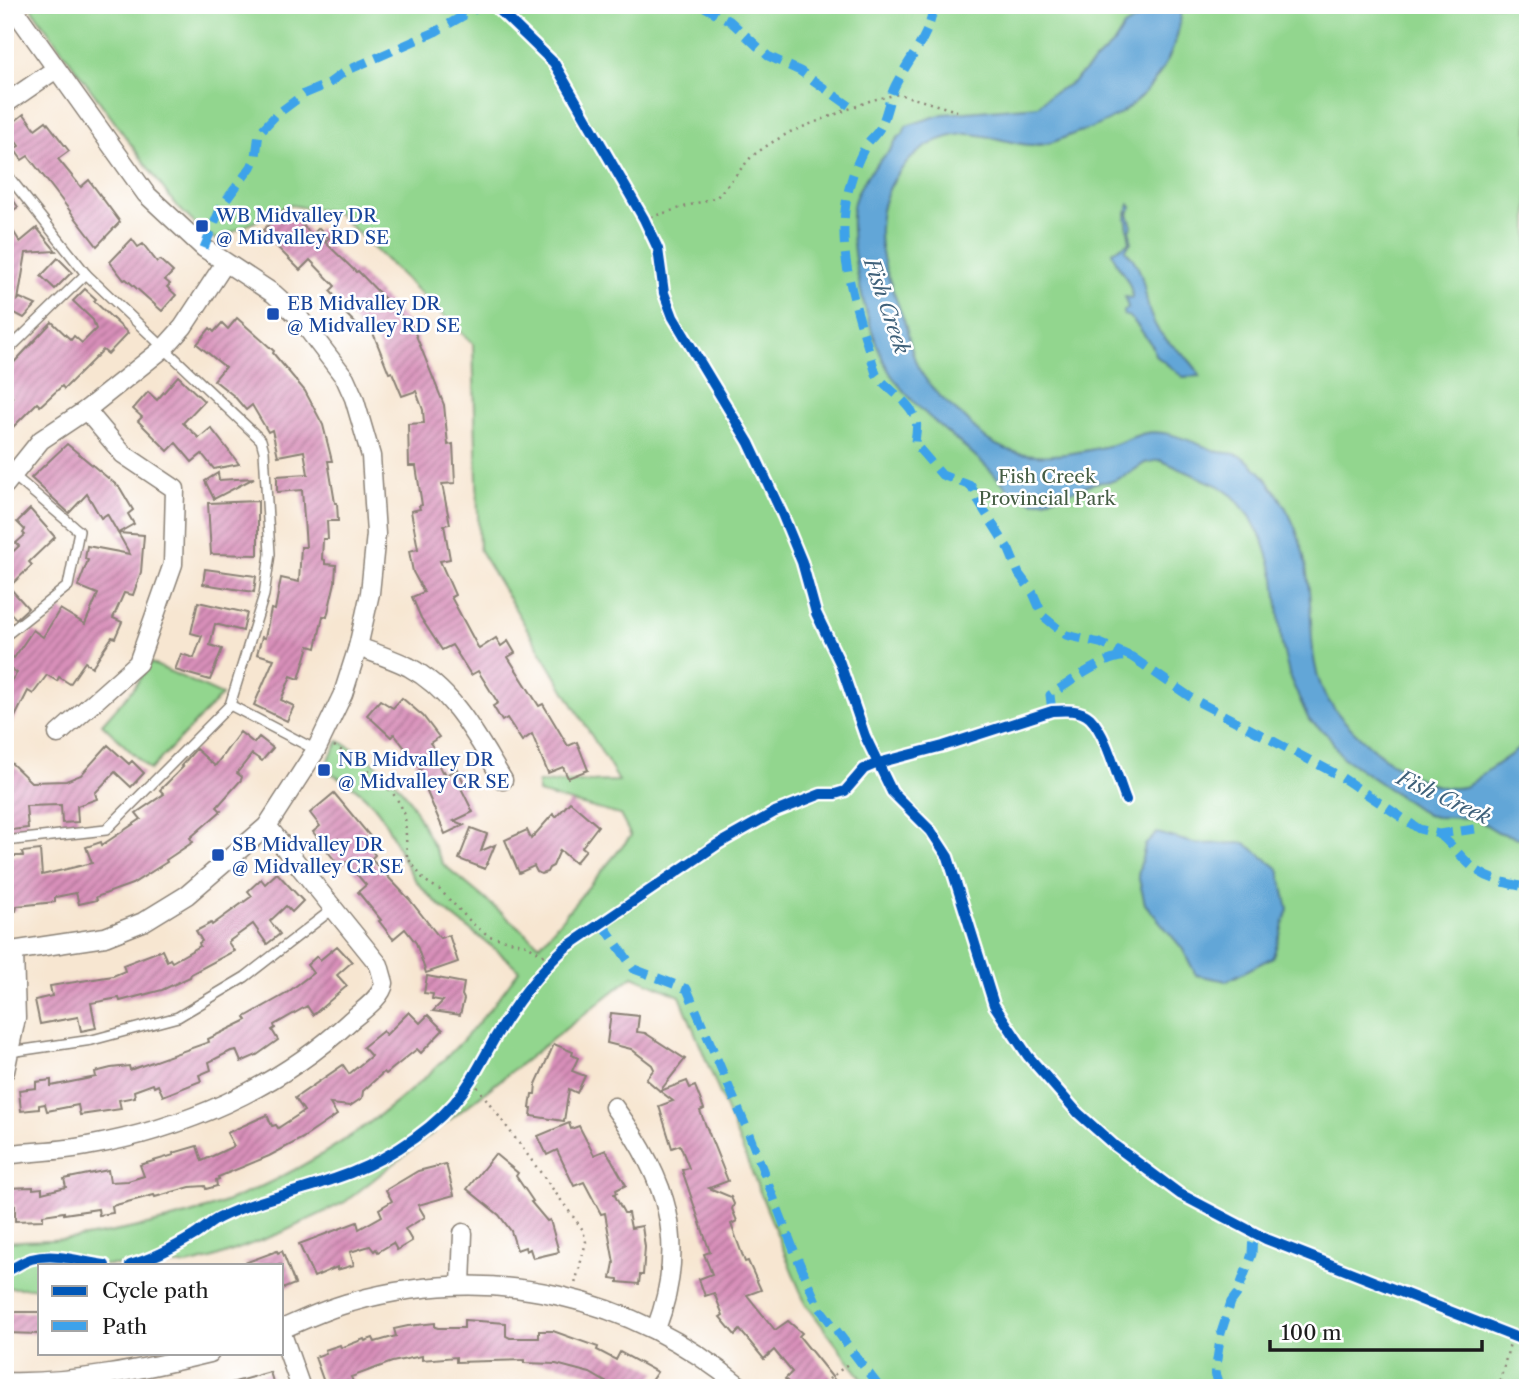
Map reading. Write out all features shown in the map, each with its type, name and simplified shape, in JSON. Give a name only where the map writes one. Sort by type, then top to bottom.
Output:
[{"type":"street","points":[[7,1060],[16,1018],[10,952],[105,937],[143,922],[187,895],[267,826],[319,745],[343,694],[370,593],[376,534],[372,456],[345,377],[297,315],[274,294],[204,248],[146,194],[10,5]]},
{"type":"street","points":[[5,104],[56,69]]},
{"type":"street","points":[[8,480],[41,440],[86,410],[165,347],[183,327],[225,263]]},
{"type":"street","points":[[58,734],[138,663],[173,564],[175,489],[123,454],[86,410]]},
{"type":"street","points":[[358,646],[408,667],[446,695],[464,717],[503,780]]},
{"type":"street","points":[[5,1151],[12,1154],[85,1147],[162,1128],[219,1107],[270,1081],[324,1046],[378,995],[384,983],[379,965],[267,826]]},
{"type":"street","points":[[614,1107],[634,1134],[649,1163],[660,1188],[671,1226],[672,1270],[664,1308],[656,1329]]},
{"type":"street","points":[[461,1285],[463,1233]]},
{"type":"street","points":[[284,1330],[349,1302],[402,1291],[461,1285],[512,1287],[570,1298],[656,1329],[700,1355],[743,1388]]},
{"type":"street","points":[[284,1337],[301,1388]]},
{"type":"street","points":[[5,1382],[127,1380],[208,1354]]},
{"type":"lane","points":[[5,172],[86,274],[261,440],[264,451],[270,554],[264,595],[230,705],[106,830],[5,841]]},
{"type":"lane","points":[[5,353],[86,274]]},
{"type":"lane","points":[[5,636],[68,586],[79,531],[8,480]]},
{"type":"lane","points":[[230,705],[319,745]]},
{"type":"lane","points":[[7,1060],[178,1017],[245,977],[334,908]]},
{"type":"lane","points":[[418,1388],[480,1388]]},
{"type":"path","points":[[643,219],[717,197],[752,156],[771,143],[790,132],[872,100],[899,94],[957,111]]},
{"type":"path","points":[[319,745],[359,761],[392,792],[405,815],[407,857],[424,880],[440,890],[473,924],[489,936],[527,945],[551,961]]},
{"type":"path","points":[[472,1080],[583,1230],[585,1248],[570,1298]]},
{"type":"path","points":[[1498,1388],[1516,1337],[1499,1331]]},
{"type":"path","points":[[818,1388],[849,1363]]},
{"type":"green space","name":"Fish Creek Provincial Park","points":[[29,5],[1528,5],[1528,1388],[869,1388],[805,1303],[680,996],[633,976],[345,1202],[281,1233],[211,1259],[191,1264],[38,1264],[38,1288],[5,1288],[5,1242],[85,1237],[179,1217],[233,1199],[316,1158],[355,1133],[428,1075],[461,1042],[519,970],[420,886],[384,820],[372,804],[350,784],[323,769],[339,741],[365,755],[390,776],[408,797],[443,864],[540,945],[631,836],[620,815],[538,793],[538,783],[619,781],[479,549],[473,344],[337,213],[290,205],[216,240],[174,203]]},
{"type":"green space","points":[[151,663],[222,695],[150,770],[102,724],[133,689]]},
{"type":"water","name":"Fish Creek","points":[[1144,5],[1183,5],[1177,38],[1166,63],[1147,90],[1123,112],[1094,127],[1044,144],[1022,144],[973,134],[948,137],[917,153],[895,179],[882,211],[880,241],[885,266],[917,364],[934,389],[982,436],[1015,452],[1047,455],[1080,452],[1155,432],[1182,438],[1219,452],[1238,455],[1247,460],[1275,490],[1294,524],[1308,580],[1315,662],[1321,686],[1329,702],[1360,738],[1381,755],[1424,781],[1445,787],[1463,787],[1470,784],[1528,741],[1528,837],[1518,838],[1498,832],[1475,818],[1427,815],[1341,756],[1329,736],[1309,720],[1290,678],[1282,645],[1275,578],[1264,543],[1250,516],[1234,497],[1219,486],[1160,460],[1145,463],[1113,481],[1095,483],[1034,502],[1010,491],[924,412],[899,386],[884,361],[875,341],[861,291],[853,241],[854,202],[869,174],[903,134],[906,126],[943,114],[1038,106],[1050,95],[1073,82],[1114,43],[1124,27],[1136,20]]},
{"type":"water","points":[[1129,204],[1132,207],[1128,214],[1132,226],[1131,242],[1125,250],[1139,269],[1153,321],[1164,337],[1191,362],[1200,376],[1183,377],[1155,355],[1153,347],[1137,325],[1124,315],[1128,308],[1125,297],[1132,298],[1132,292],[1112,252],[1130,242],[1126,217]]},
{"type":"water","points":[[1157,833],[1197,844],[1245,843],[1279,869],[1288,909],[1273,957],[1227,981],[1196,975],[1182,948],[1145,904],[1138,875],[1145,845]]},
{"type":"building","points":[[24,114],[35,129],[46,121],[69,151],[58,159],[81,187],[89,180],[120,222],[97,246],[28,156],[22,160],[14,149],[19,146],[6,128]]},
{"type":"building","points":[[5,188],[18,207],[5,216]]},
{"type":"building","points":[[286,208],[312,235],[319,228],[329,238],[325,242],[358,271],[413,328],[444,405],[448,445],[453,444],[455,483],[442,484],[450,524],[444,525],[450,559],[440,561],[455,595],[451,597],[479,649],[496,638],[501,646],[508,641],[515,653],[508,657],[539,706],[543,704],[568,746],[577,742],[588,770],[568,778],[563,767],[548,773],[532,734],[522,741],[507,718],[502,721],[493,706],[498,703],[478,671],[471,675],[452,645],[442,650],[421,618],[412,597],[424,592],[413,572],[409,551],[418,549],[411,511],[420,509],[419,506],[422,505],[416,466],[409,466],[408,424],[424,423],[423,410],[416,391],[402,396],[392,372],[389,373],[371,328],[365,333],[347,315],[350,312],[330,291],[335,286],[310,260],[300,270],[268,238],[270,237],[263,230]]},
{"type":"building","points":[[5,218],[20,242],[37,228],[56,251],[26,253],[18,300],[20,298],[36,305],[24,318],[5,308]]},
{"type":"building","points":[[132,239],[138,247],[143,244],[157,262],[160,260],[173,272],[165,280],[170,284],[167,287],[176,295],[162,311],[124,280],[110,262]]},
{"type":"building","points":[[58,258],[72,272],[55,289],[41,276]]},
{"type":"building","points":[[85,289],[128,333],[108,354],[103,350],[64,389],[62,386],[40,406],[37,403],[5,435],[5,403],[12,397],[5,391],[5,372],[52,322],[71,340],[74,336],[82,343],[96,329],[93,320],[73,301]]},
{"type":"building","points":[[237,318],[274,351],[305,391],[323,425],[332,461],[328,461],[338,521],[327,521],[328,539],[323,539],[322,559],[325,564],[336,565],[335,582],[327,617],[323,616],[316,648],[309,646],[299,679],[291,676],[281,700],[294,706],[287,721],[254,705],[274,659],[257,654],[262,637],[265,638],[271,609],[275,610],[281,578],[299,582],[301,547],[306,547],[302,490],[277,492],[277,476],[308,474],[304,451],[278,456],[272,430],[268,432],[252,405],[246,410],[214,380],[225,367],[197,344],[210,328],[214,332],[222,323],[228,329]]},
{"type":"building","points":[[178,376],[204,401],[183,423],[199,438],[211,428],[239,464],[214,469],[202,454],[192,462],[176,443],[168,451],[138,421],[142,417],[133,409],[148,392],[157,400]]},
{"type":"building","points":[[67,444],[120,488],[133,510],[128,514],[134,524],[118,533],[107,514],[101,518],[87,494],[69,513],[31,478]]},
{"type":"building","points":[[218,473],[219,480],[254,478],[214,499],[205,481]]},
{"type":"building","points":[[258,501],[258,555],[211,554],[208,503]]},
{"type":"building","points":[[30,509],[55,537],[29,562],[32,565],[9,587],[28,608],[16,619],[5,607],[5,559],[19,546],[16,543],[25,535],[25,530],[17,522]]},
{"type":"building","points":[[118,533],[144,535],[141,572],[133,595],[124,593],[113,618],[122,622],[115,638],[112,637],[92,667],[85,662],[70,684],[59,677],[57,681],[47,675],[33,694],[28,691],[5,737],[5,688],[17,673],[5,664],[5,651],[14,658],[33,630],[43,637],[60,609],[85,624],[98,594],[78,586],[88,560],[85,559],[87,546],[130,554]]},
{"type":"building","points":[[205,569],[256,576],[254,592],[203,584]]},
{"type":"building","points":[[198,602],[247,613],[243,631],[215,624],[210,645],[222,649],[210,680],[175,670],[181,654],[194,658],[202,636],[191,633]]},
{"type":"building","points":[[402,698],[423,716],[439,737],[430,743],[436,751],[433,754],[442,772],[446,775],[458,769],[465,786],[461,788],[473,812],[454,821],[464,825],[445,834],[418,771],[421,769],[394,734],[391,737],[367,715],[380,700],[393,708]]},
{"type":"building","points":[[240,732],[254,743],[259,737],[273,748],[262,761],[252,754],[237,773],[242,777],[241,780],[217,807],[221,811],[190,838],[193,842],[166,860],[167,862],[132,884],[96,897],[97,900],[79,904],[76,893],[55,897],[55,902],[17,906],[16,911],[5,911],[5,856],[23,856],[22,852],[40,850],[42,875],[92,863],[86,847],[101,842],[102,845],[141,819],[136,813],[164,794],[160,790],[183,767],[181,766],[196,749],[215,766]]},
{"type":"building","points":[[108,745],[129,764],[132,761],[144,773],[131,787],[115,772],[95,793],[97,799],[77,806],[78,822],[62,823],[61,805],[26,806],[28,828],[11,830],[7,796],[5,798],[5,757],[31,782],[66,781],[81,775]]},
{"type":"building","points":[[334,793],[374,841],[368,846],[375,855],[371,859],[409,899],[440,938],[449,935],[458,962],[426,973],[416,943],[405,929],[393,939],[358,892],[366,885],[346,862],[340,867],[313,832],[320,826],[310,813]]},
{"type":"building","points":[[570,802],[598,826],[582,847],[586,850],[575,863],[560,850],[553,866],[547,872],[541,874],[534,866],[519,873],[505,840],[527,830],[531,839],[553,814],[556,817]]},
{"type":"building","points":[[471,828],[487,834],[481,851],[495,845],[485,869],[459,859]]},
{"type":"building","points":[[277,873],[303,901],[292,912],[286,906],[270,921],[280,934],[267,944],[253,924],[228,942],[234,951],[190,977],[162,990],[120,1001],[119,998],[91,1003],[96,1028],[81,1031],[78,1017],[40,1024],[35,1000],[52,996],[50,986],[113,976],[125,971],[123,965],[162,950],[167,961],[170,959],[172,962],[200,946],[202,941],[196,931],[211,923],[212,925],[252,896],[248,891],[261,879],[265,884]]},
{"type":"building","points":[[337,946],[352,962],[337,975],[347,986],[313,1015],[307,1006],[274,1025],[272,1030],[278,1040],[257,1055],[241,1062],[236,1050],[231,1051],[209,1062],[211,1070],[199,1075],[201,1081],[163,1096],[158,1085],[154,1087],[153,1084],[134,1091],[135,1097],[119,1100],[121,1109],[80,1115],[78,1105],[47,1111],[45,1104],[39,1105],[39,1109],[21,1111],[19,1090],[36,1088],[36,1082],[51,1080],[51,1086],[96,1077],[95,1072],[111,1068],[129,1066],[130,1070],[209,1042],[208,1039],[247,1020],[245,1017],[284,995],[313,973],[307,965],[317,956],[320,960]]},
{"type":"building","points":[[427,976],[464,983],[460,1015],[433,1011],[443,1001],[432,999],[433,994],[424,993]]},
{"type":"building","points":[[409,1012],[420,1023],[428,1015],[443,1030],[421,1053],[417,1049],[386,1074],[384,1072],[363,1091],[362,1098],[350,1106],[330,1104],[337,1115],[303,1138],[269,1156],[218,1177],[217,1186],[206,1189],[205,1186],[190,1187],[155,1197],[154,1195],[112,1206],[113,1213],[99,1215],[98,1209],[43,1215],[43,1220],[15,1221],[15,1205],[8,1205],[7,1188],[42,1188],[42,1193],[66,1187],[64,1179],[108,1170],[110,1182],[128,1181],[144,1176],[140,1165],[174,1155],[173,1153],[197,1146],[202,1161],[234,1146],[227,1133],[267,1115],[272,1126],[276,1125],[278,1128],[304,1111],[295,1098],[343,1065],[349,1074],[371,1056],[363,1047],[383,1031],[386,1035]]},
{"type":"building","points":[[611,1013],[639,1016],[637,1032],[645,1033],[685,1059],[660,1091],[646,1079],[654,1069],[652,1065],[631,1049],[607,1043]]},
{"type":"building","points":[[554,1044],[573,1052],[572,1055],[578,1058],[572,1071],[585,1076],[577,1093],[569,1089],[564,1121],[531,1116],[532,1094],[535,1094],[536,1084]]},
{"type":"building","points":[[687,1081],[690,1088],[695,1086],[704,1109],[700,1111],[728,1181],[709,1188],[731,1197],[737,1221],[731,1224],[745,1262],[748,1261],[761,1290],[747,1295],[775,1330],[788,1321],[802,1333],[799,1336],[841,1388],[793,1388],[785,1379],[792,1372],[774,1350],[764,1359],[740,1330],[735,1335],[720,1317],[723,1315],[714,1293],[705,1296],[699,1279],[712,1274],[704,1254],[710,1252],[682,1170],[689,1168],[680,1145],[672,1148],[659,1106],[673,1101],[660,1091]]},
{"type":"building","points":[[569,1123],[571,1129],[579,1126],[594,1155],[606,1150],[626,1185],[614,1194],[624,1213],[628,1213],[631,1228],[642,1226],[645,1247],[643,1275],[640,1275],[639,1284],[618,1282],[618,1279],[611,1278],[614,1263],[605,1213],[601,1214],[584,1182],[574,1186],[557,1150],[547,1155],[538,1136]]},
{"type":"building","points":[[495,1154],[518,1173],[516,1176],[533,1201],[531,1202],[547,1221],[550,1220],[559,1252],[533,1258],[530,1249],[526,1251],[525,1247],[517,1250],[511,1231],[499,1215],[467,1189]]},
{"type":"building","points":[[446,1164],[454,1195],[418,1205],[425,1217],[405,1229],[412,1241],[397,1250],[393,1243],[378,1252],[370,1246],[350,1252],[354,1265],[337,1270],[337,1267],[314,1277],[299,1244],[357,1222],[359,1229],[382,1216],[379,1209],[392,1201],[386,1190],[418,1171]]},
{"type":"building","points":[[282,1251],[295,1284],[284,1288],[284,1264],[242,1264]]},
{"type":"building","points":[[5,1312],[38,1312],[38,1334],[5,1333]]},
{"type":"building","points":[[464,1320],[506,1323],[506,1336],[510,1338],[539,1338],[539,1331],[553,1331],[598,1347],[597,1350],[616,1360],[620,1352],[657,1372],[646,1388],[616,1388],[590,1373],[556,1364],[524,1363],[524,1360],[456,1362],[456,1357],[422,1360],[422,1356],[392,1362],[351,1377],[353,1382],[343,1385],[344,1388],[326,1388],[315,1357],[326,1353],[325,1350],[340,1345],[341,1348],[364,1339],[373,1338],[375,1342],[396,1336],[394,1329],[408,1326],[435,1323],[438,1328],[464,1328]]},
{"type":"building","points":[[270,1372],[275,1388],[225,1388],[224,1385]]},
{"type":"marked path","points":[[204,248],[221,207],[251,167],[256,156],[259,133],[276,115],[304,94],[328,84],[344,72],[435,32],[482,5]]},
{"type":"marked path","points":[[701,5],[730,21],[768,56],[800,71],[854,109]]},
{"type":"marked path","points":[[934,5],[928,27],[895,86],[880,129],[865,147],[852,176],[846,205],[846,260],[851,288],[876,374],[914,414],[917,426],[915,444],[942,475],[971,486],[1009,550],[1019,574],[1033,593],[1043,616],[1066,635],[1100,643],[1132,657]]},
{"type":"marked path","points":[[1052,711],[1050,695],[1101,664],[1112,659],[1132,657],[1193,699],[1338,775],[1419,829],[1439,834],[1475,829]]},
{"type":"marked path","points":[[1439,834],[1481,873],[1528,888]]},
{"type":"marked path","points":[[602,923],[634,969],[687,989],[818,1306],[880,1388]]},
{"type":"marked path","points":[[1220,1388],[1215,1373],[1221,1333],[1252,1254],[1253,1232]]},
{"type":"cycle path","points":[[494,5],[554,63],[644,219],[658,249],[664,293],[673,317],[749,443],[783,516],[802,562],[816,613],[840,663],[865,736],[892,792],[931,831],[948,857],[994,1005],[1028,1056],[1078,1113],[1114,1145],[1180,1194],[1266,1239],[1528,1342]]},
{"type":"cycle path","points":[[133,1264],[170,1249],[215,1220],[261,1201],[367,1166],[414,1138],[461,1095],[519,1001],[565,948],[718,844],[775,812],[821,794],[845,791],[864,769],[1052,711],[1072,711],[1090,718],[1102,735],[1126,800]]},
{"type":"cycle path","points":[[5,1272],[40,1257],[59,1257],[99,1264]]},
{"type":"place","name":"WB Midvalley DR @ Midvalley RD SE","points":[[202,226]]},
{"type":"place","name":"EB Midvalley DR @ Midvalley RD SE","points":[[273,314]]},
{"type":"place","name":"NB Midvalley DR @ Midvalley CR SE","points":[[324,770]]},
{"type":"place","name":"SB Midvalley DR @ Midvalley CR SE","points":[[218,855]]}]
